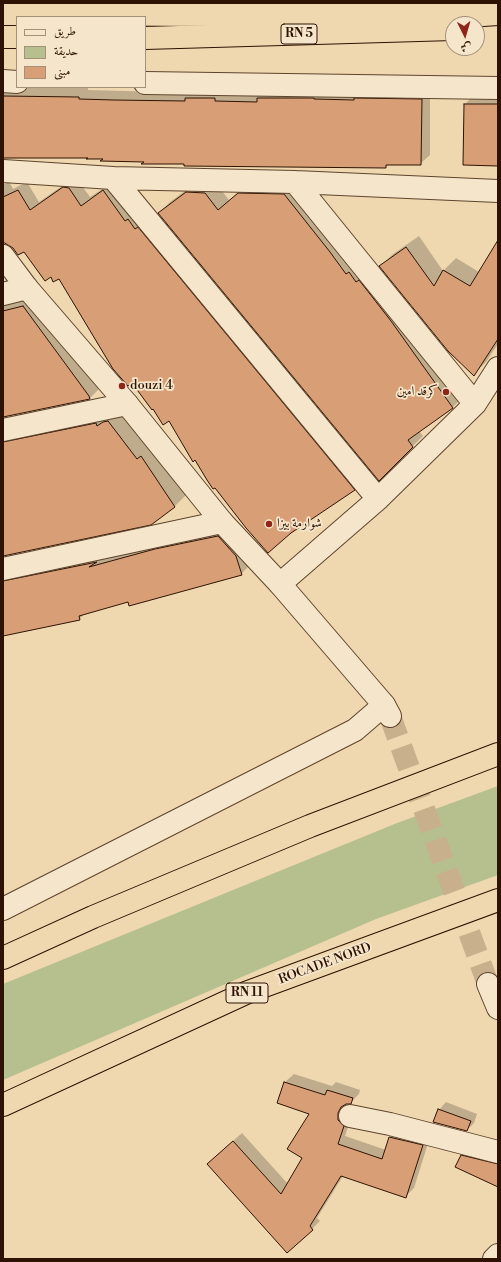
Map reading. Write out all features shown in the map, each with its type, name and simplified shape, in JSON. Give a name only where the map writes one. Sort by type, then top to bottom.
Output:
[{"type":"highway","name":"RN 5","points":[[3,14],[498,14]]},
{"type":"highway","points":[[485,29],[498,28]]},
{"type":"highway","name":"RN 5","points":[[146,38],[445,30]]},
{"type":"highway","points":[[3,37],[16,37]]},
{"type":"highway","points":[[3,958],[93,916],[310,826],[498,754]]},
{"type":"highway","name":"ROCADE NORD","points":[[3,1105],[248,992],[498,900]]},
{"type":"street","points":[[3,81],[16,82]]},
{"type":"street","points":[[146,83],[498,88]]},
{"type":"street","points":[[3,171],[112,178],[295,182],[498,191]]},
{"type":"street","points":[[112,178],[378,499]]},
{"type":"street","points":[[295,182],[475,404]]},
{"type":"street","points":[[3,256],[27,288],[127,404],[222,522],[280,584],[387,710],[355,730],[3,909]]},
{"type":"street","points":[[3,294],[27,288]]},
{"type":"street","points":[[280,584],[378,499],[475,404],[498,368]]},
{"type":"street","points":[[3,430],[127,404]]},
{"type":"street","points":[[3,569],[222,522]]},
{"type":"street","points":[[488,984],[498,1008]]},
{"type":"street","points":[[350,1116],[390,1124],[498,1152]]},
{"type":"street","points":[[494,1259],[498,1255]]},
{"type":"green space","points":[[498,786],[498,875],[376,919],[3,1080],[3,984],[397,823]]},
{"type":"building","points":[[3,96],[185,101],[185,98],[215,98],[215,101],[257,102],[257,98],[354,100],[354,98],[422,99],[421,165],[386,165],[386,168],[184,166],[184,164],[141,164],[144,162],[100,161],[103,159],[86,159],[88,158],[3,158]]},
{"type":"building","points":[[464,104],[498,104],[498,166],[463,165]]},
{"type":"building","points":[[63,187],[69,188],[81,206],[103,190],[125,221],[128,219],[135,229],[138,227],[355,490],[291,533],[268,553],[246,528],[215,488],[213,489],[195,460],[193,462],[169,421],[163,425],[153,409],[152,410],[132,383],[128,386],[113,369],[59,279],[53,282],[51,277],[45,281],[24,252],[18,255],[13,248],[3,242],[3,197],[18,190],[30,210]]},
{"type":"building","points":[[186,192],[205,193],[218,210],[238,193],[284,194],[346,274],[349,272],[356,282],[359,280],[391,321],[453,408],[408,440],[413,447],[379,481],[158,213]]},
{"type":"building","points":[[498,240],[498,339],[474,376],[448,351],[379,266],[406,247],[434,286],[443,270],[470,286]]},
{"type":"building","points":[[23,306],[90,399],[3,417],[3,311]]},
{"type":"building","points":[[108,421],[137,459],[141,456],[175,507],[151,525],[3,556],[3,442],[96,423],[97,426]]},
{"type":"building","points":[[218,536],[236,556],[242,575],[129,606],[128,602],[79,616],[80,620],[3,636],[3,581],[97,562],[89,567],[155,549]]},
{"type":"building","points":[[284,1082],[325,1095],[327,1090],[353,1098],[351,1104],[346,1104],[341,1107],[338,1113],[338,1120],[344,1126],[338,1144],[382,1159],[389,1137],[423,1145],[406,1198],[341,1176],[310,1226],[313,1230],[287,1253],[207,1164],[233,1141],[281,1194],[302,1158],[287,1149],[309,1114],[277,1103]]},
{"type":"building","points":[[438,1109],[471,1121],[467,1131],[433,1122]]},
{"type":"building","points":[[461,1155],[498,1164],[498,1187],[455,1167]]},
{"type":"tunnel","points":[[390,716],[488,984]]},
{"type":"place","name":"douzi 4","points":[[122,386]]},
{"type":"place","name":"كرقد امين","points":[[446,392]]},
{"type":"place","name":"شوارمة بيزا","points":[[269,524]]}]
